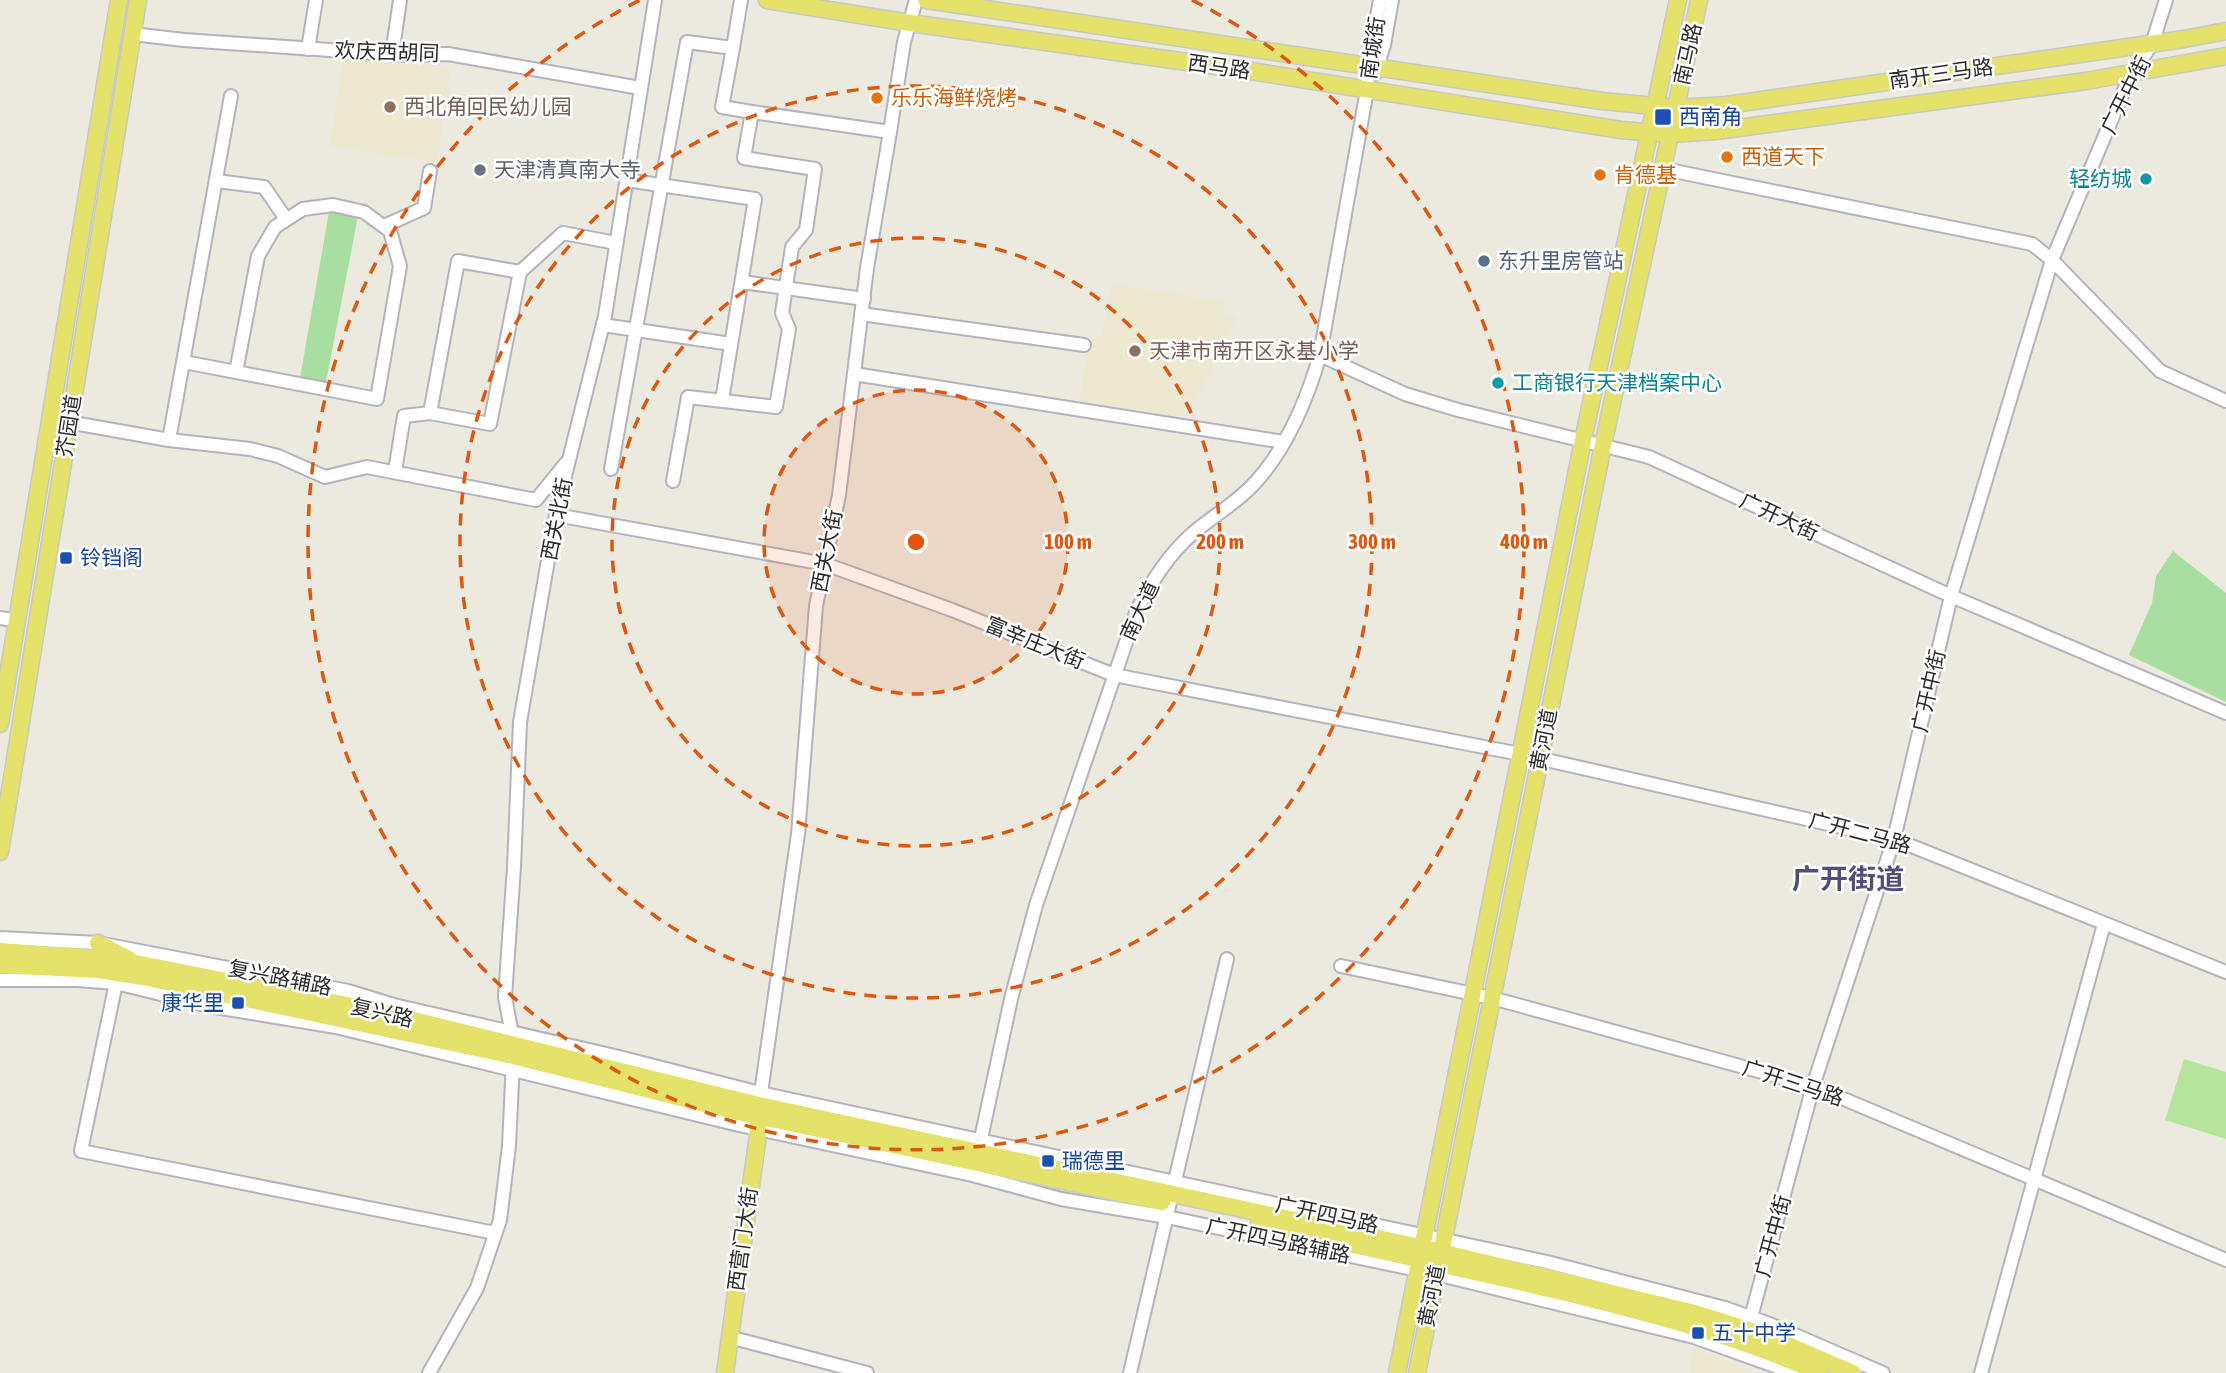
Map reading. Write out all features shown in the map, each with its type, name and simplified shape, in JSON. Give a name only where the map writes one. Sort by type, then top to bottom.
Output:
[{"type":"main road","name":"芥园道","points":[[0,724],[119,0]]},
{"type":"main road","name":"芥园道","points":[[0,852],[138,0]]},
{"type":"main road","name":"西马路","points":[[767,0],[1671,134]]},
{"type":"main road","name":"西马路","points":[[926,0],[1654,107]]},
{"type":"main road","name":"南马路","points":[[1649,132],[1678,0]]},
{"type":"main road","name":"南马路","points":[[1676,108],[1699,0]]},
{"type":"main road","name":"南开三马路","points":[[1654,107],[1727,105],[2226,31]]},
{"type":"main road","name":"南开三马路","points":[[1671,134],[1716,131],[2131,74],[2226,56]]},
{"type":"main road","name":"黄河道","points":[[1417,1373],[1602,445],[1676,108]]},
{"type":"main road","name":"黄河道","points":[[1396,1373],[1583,440],[1649,132]]},
{"type":"main road","points":[[99,943],[133,962]]},
{"type":"main road","name":"复兴路","points":[[0,951],[133,962],[377,1012],[513,1051]]},
{"type":"main road","name":"复兴路","points":[[0,965],[120,972],[513,1051],[759,1111]]},
{"type":"main road","name":"广开四马路","points":[[759,1111],[1691,1312],[1746,1335],[1803,1350],[1853,1373]]},
{"type":"main road","name":"西营门大街","points":[[725,1373],[759,1111]]},
{"type":"main road","name":"广开四马路","points":[[1746,1335],[1774,1353],[1819,1373]]},
{"type":"street","points":[[308,49],[316,0]]},
{"type":"street","points":[[392,55],[400,0]]},
{"type":"street","name":"西关北街","points":[[429,1373],[477,1288],[500,1220],[509,1146],[513,1051],[505,997],[520,722],[556,515],[603,325],[655,0]]},
{"type":"street","points":[[741,0],[722,107],[890,132]]},
{"type":"street","name":"西关大街","points":[[759,1111],[798,834],[816,606],[839,495],[861,314],[890,132],[916,0]]},
{"type":"street","name":"南城街","points":[[1373,67],[1380,0]]},
{"type":"street","name":"南城街","points":[[1367,90],[1392,0]]},
{"type":"street","name":"广开中街","points":[[1746,1335],[1813,1086],[1894,839],[1951,596],[2052,260],[2131,74],[2152,44],[2166,0]]},
{"type":"street","name":"欢庆西胡同","points":[[132,34],[392,55],[448,54],[640,88]]},
{"type":"street","points":[[611,469],[687,42],[733,48]]},
{"type":"street","name":"南大道","points":[[976,1158],[1011,999],[1036,905],[1137,610],[1152,581],[1174,551],[1254,484],[1284,442],[1299,414],[1320,355],[1367,90]]},
{"type":"street","points":[[169,440],[231,96]]},
{"type":"street","points":[[673,481],[688,397],[776,407],[789,329],[782,313],[792,247],[806,230],[815,169],[744,159],[752,111]]},
{"type":"street","points":[[1664,169],[2032,244],[2052,260],[2160,371],[2226,401]]},
{"type":"street","points":[[384,226],[424,208],[430,172]]},
{"type":"street","points":[[626,180],[755,199],[722,400]]},
{"type":"street","points":[[217,181],[264,187],[286,219]]},
{"type":"street","points":[[184,362],[236,372],[377,399],[400,266],[390,231],[364,212],[333,205],[303,209],[275,227],[258,256],[236,372]]},
{"type":"street","points":[[395,471],[404,416],[430,413],[490,424],[520,272],[563,233],[616,243]]},
{"type":"street","points":[[430,413],[458,261],[520,272]]},
{"type":"street","points":[[742,282],[864,299]]},
{"type":"street","points":[[861,314],[1084,345]]},
{"type":"street","points":[[603,325],[731,344]]},
{"type":"street","name":"广开大街","points":[[1320,355],[1405,394],[1649,457],[1951,596],[2226,713]]},
{"type":"street","points":[[854,374],[1284,442]]},
{"type":"street","points":[[51,419],[169,440],[250,449],[278,456],[326,477],[367,467],[536,500],[568,460]]},
{"type":"street","name":"富辛庄大街","points":[[556,515],[825,564],[952,610],[1114,675],[1520,754]]},
{"type":"street","points":[[0,618],[18,621]]},
{"type":"street","name":"广开二马路","points":[[1520,754],[1894,839],[2226,972]]},
{"type":"street","points":[[1981,1373],[2104,924]]},
{"type":"street","name":"复兴路辅路","points":[[0,938],[99,943],[348,991],[513,1051],[759,1111]]},
{"type":"street","points":[[1130,1373],[1227,959]]},
{"type":"street","name":"广开三马路","points":[[1341,966],[1492,998],[1813,1086],[2226,1260]]},
{"type":"street","name":"复兴路辅路","points":[[0,980],[116,983],[209,1006],[336,1027],[513,1051],[615,1056],[759,1111]]},
{"type":"street","points":[[116,983],[81,1151],[495,1233]]},
{"type":"street","name":"广开四马路辅路","points":[[759,1111],[976,1158],[1061,1199],[1171,1199],[1439,1257],[1650,1326],[1746,1335],[1794,1373]]},
{"type":"street","name":"广开四马路","points":[[1746,1335],[1883,1373]]},
{"type":"street","points":[[729,1337],[867,1373]]},
{"type":"shaded area","name":"西北角回民幼儿园","points":[[344,53],[451,69],[437,162],[330,146]]},
{"type":"shaded area","name":"天津市南开区永基小学","points":[[1112,284],[1226,302],[1220,314],[1237,317],[1196,401],[1186,396],[1182,418],[1091,409],[1092,404],[1079,403],[1089,340],[1101,337]]},
{"type":"shaded area","points":[[1693,1348],[1757,1373],[1689,1373]]},
{"type":"green space","points":[[329,212],[358,216],[326,382],[300,378]]},
{"type":"green space","points":[[2173,551],[2226,593],[2226,702],[2129,655],[2152,603],[2156,576]]},
{"type":"green space","points":[[2184,1059],[2226,1072],[2226,1139],[2165,1120]]},
{"type":"place","name":"乐乐海鲜烧烤","points":[[877,98]]},
{"type":"place","name":"西北角回民幼儿园","points":[[390,107]]},
{"type":"place","name":"西南角","points":[[1663,117]]},
{"type":"place","name":"西道天下","points":[[1727,157]]},
{"type":"place","name":"天津清真南大寺","points":[[480,170]]},
{"type":"place","name":"肯德基","points":[[1600,175]]},
{"type":"place","name":"轻纺城","points":[[2146,179]]},
{"type":"place","name":"东升里房管站","points":[[1484,261]]},
{"type":"place","name":"天津市南开区永基小学","points":[[1135,351]]},
{"type":"place","name":"工商银行天津档案中心","points":[[1498,383]]},
{"type":"place","name":"铃铛阁","points":[[66,558]]},
{"type":"place","name":"康华里","points":[[238,1003]]},
{"type":"place","name":"瑞德里","points":[[1048,1161]]},
{"type":"place","name":"五十中学","points":[[1698,1333]]},
{"type":"district","name":"广开街道","points":[[1848,879]]}]
